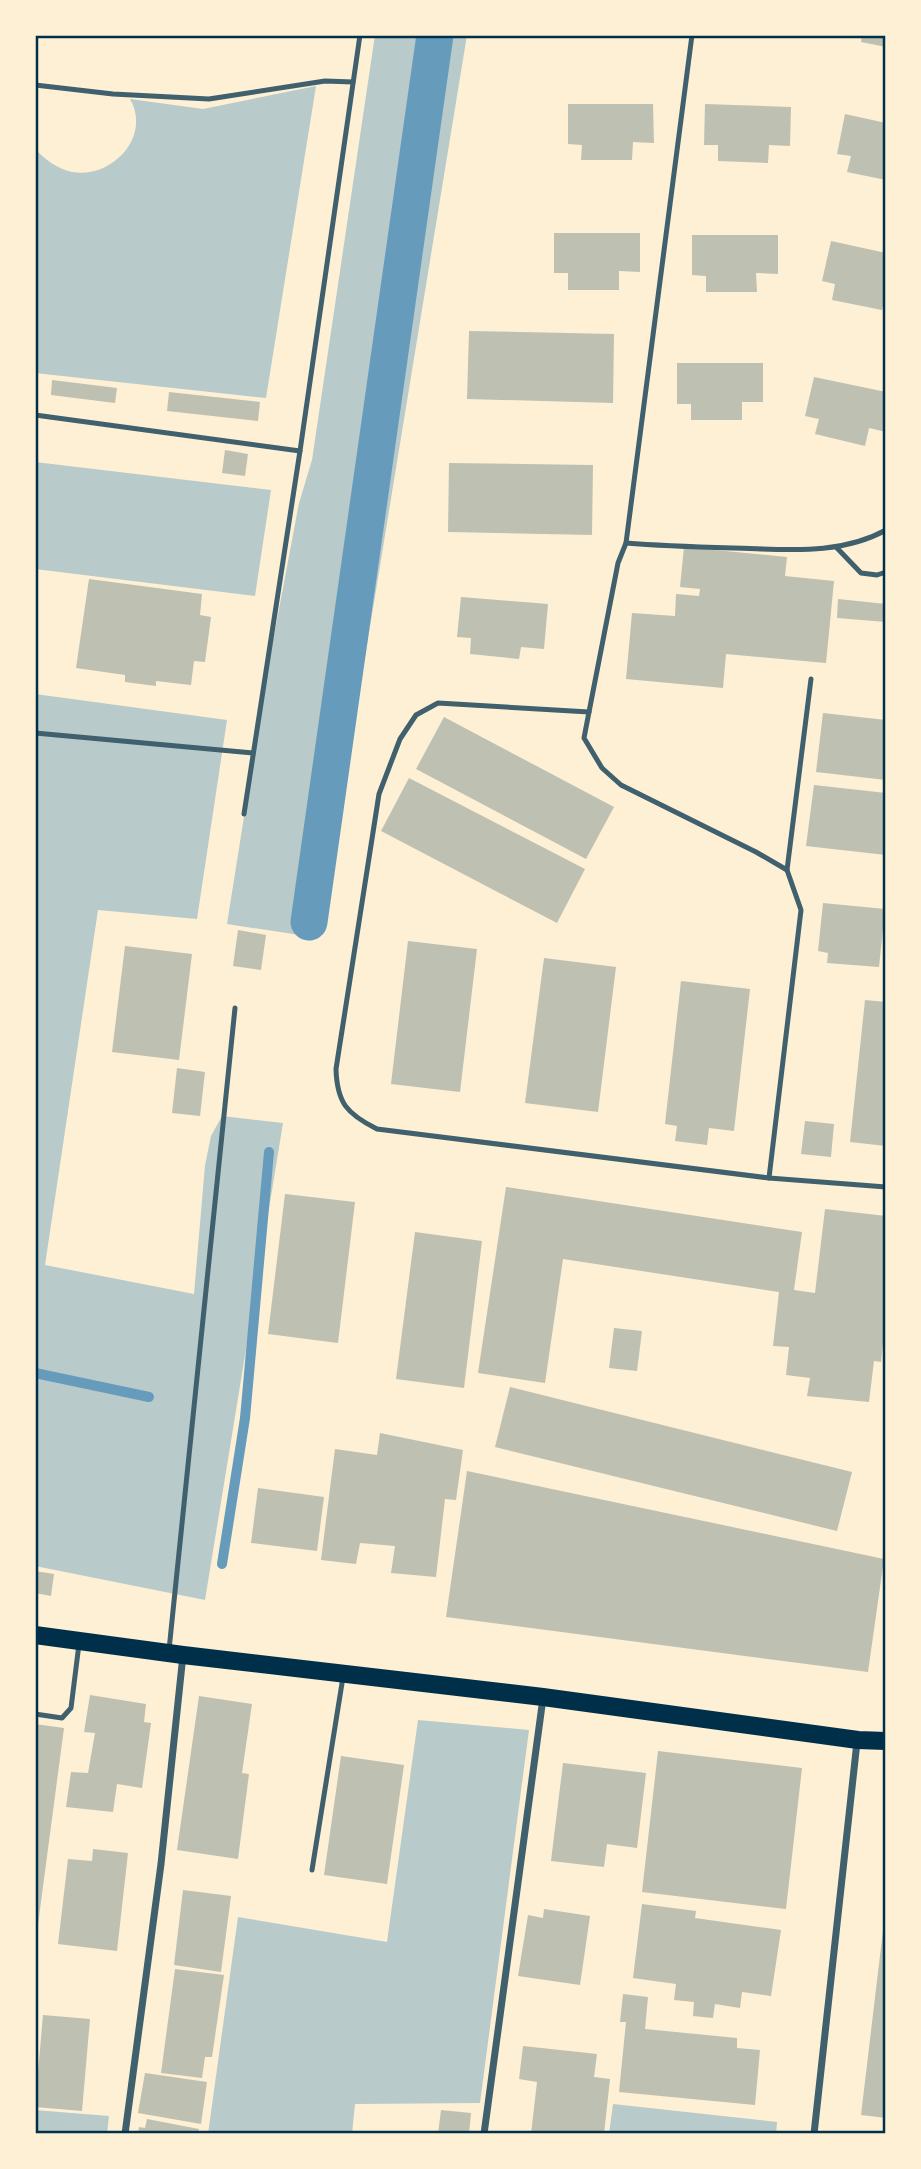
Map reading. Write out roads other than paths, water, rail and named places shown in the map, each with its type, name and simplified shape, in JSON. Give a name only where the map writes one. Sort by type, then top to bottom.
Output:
[{"type":"main road","points":[[35,1635],[543,1697],[858,1740],[886,1741]]},
{"type":"street","points":[[125,2134],[161,1864],[176,1654]]},
{"type":"street","points":[[484,2134],[543,1697]]},
{"type":"street","points":[[814,2134],[858,1740]]},
{"type":"lane","points":[[244,814],[360,35]]},
{"type":"lane","points":[[692,35],[626,543],[618,563],[584,737],[602,768],[621,785],[787,870]]},
{"type":"lane","points":[[35,85],[113,94],[209,99],[325,81],[353,82]]},
{"type":"lane","points":[[35,415],[300,451]]},
{"type":"lane","points":[[626,543],[803,550],[836,547],[872,538],[886,530]]},
{"type":"lane","points":[[836,547],[861,573],[877,575],[886,572]]},
{"type":"lane","points":[[769,1178],[801,910],[787,870],[811,679]]},
{"type":"lane","points":[[589,712],[438,703],[416,715],[400,739],[379,794],[336,1069],[337,1089],[344,1106],[358,1119],[377,1129],[769,1178],[886,1187]]},
{"type":"lane","points":[[35,733],[253,753]]},
{"type":"lane","points":[[176,1654],[235,1008]]},
{"type":"lane","points":[[35,1714],[62,1718],[68,1714],[79,1641]]},
{"type":"lane","points":[[312,1870],[344,1674]]},
{"type":"waterway","points":[[309,922],[435,35]]},
{"type":"waterway","points":[[222,1564],[245,1418],[269,1152]]},
{"type":"waterway","points":[[35,1373],[149,1397]]}]
